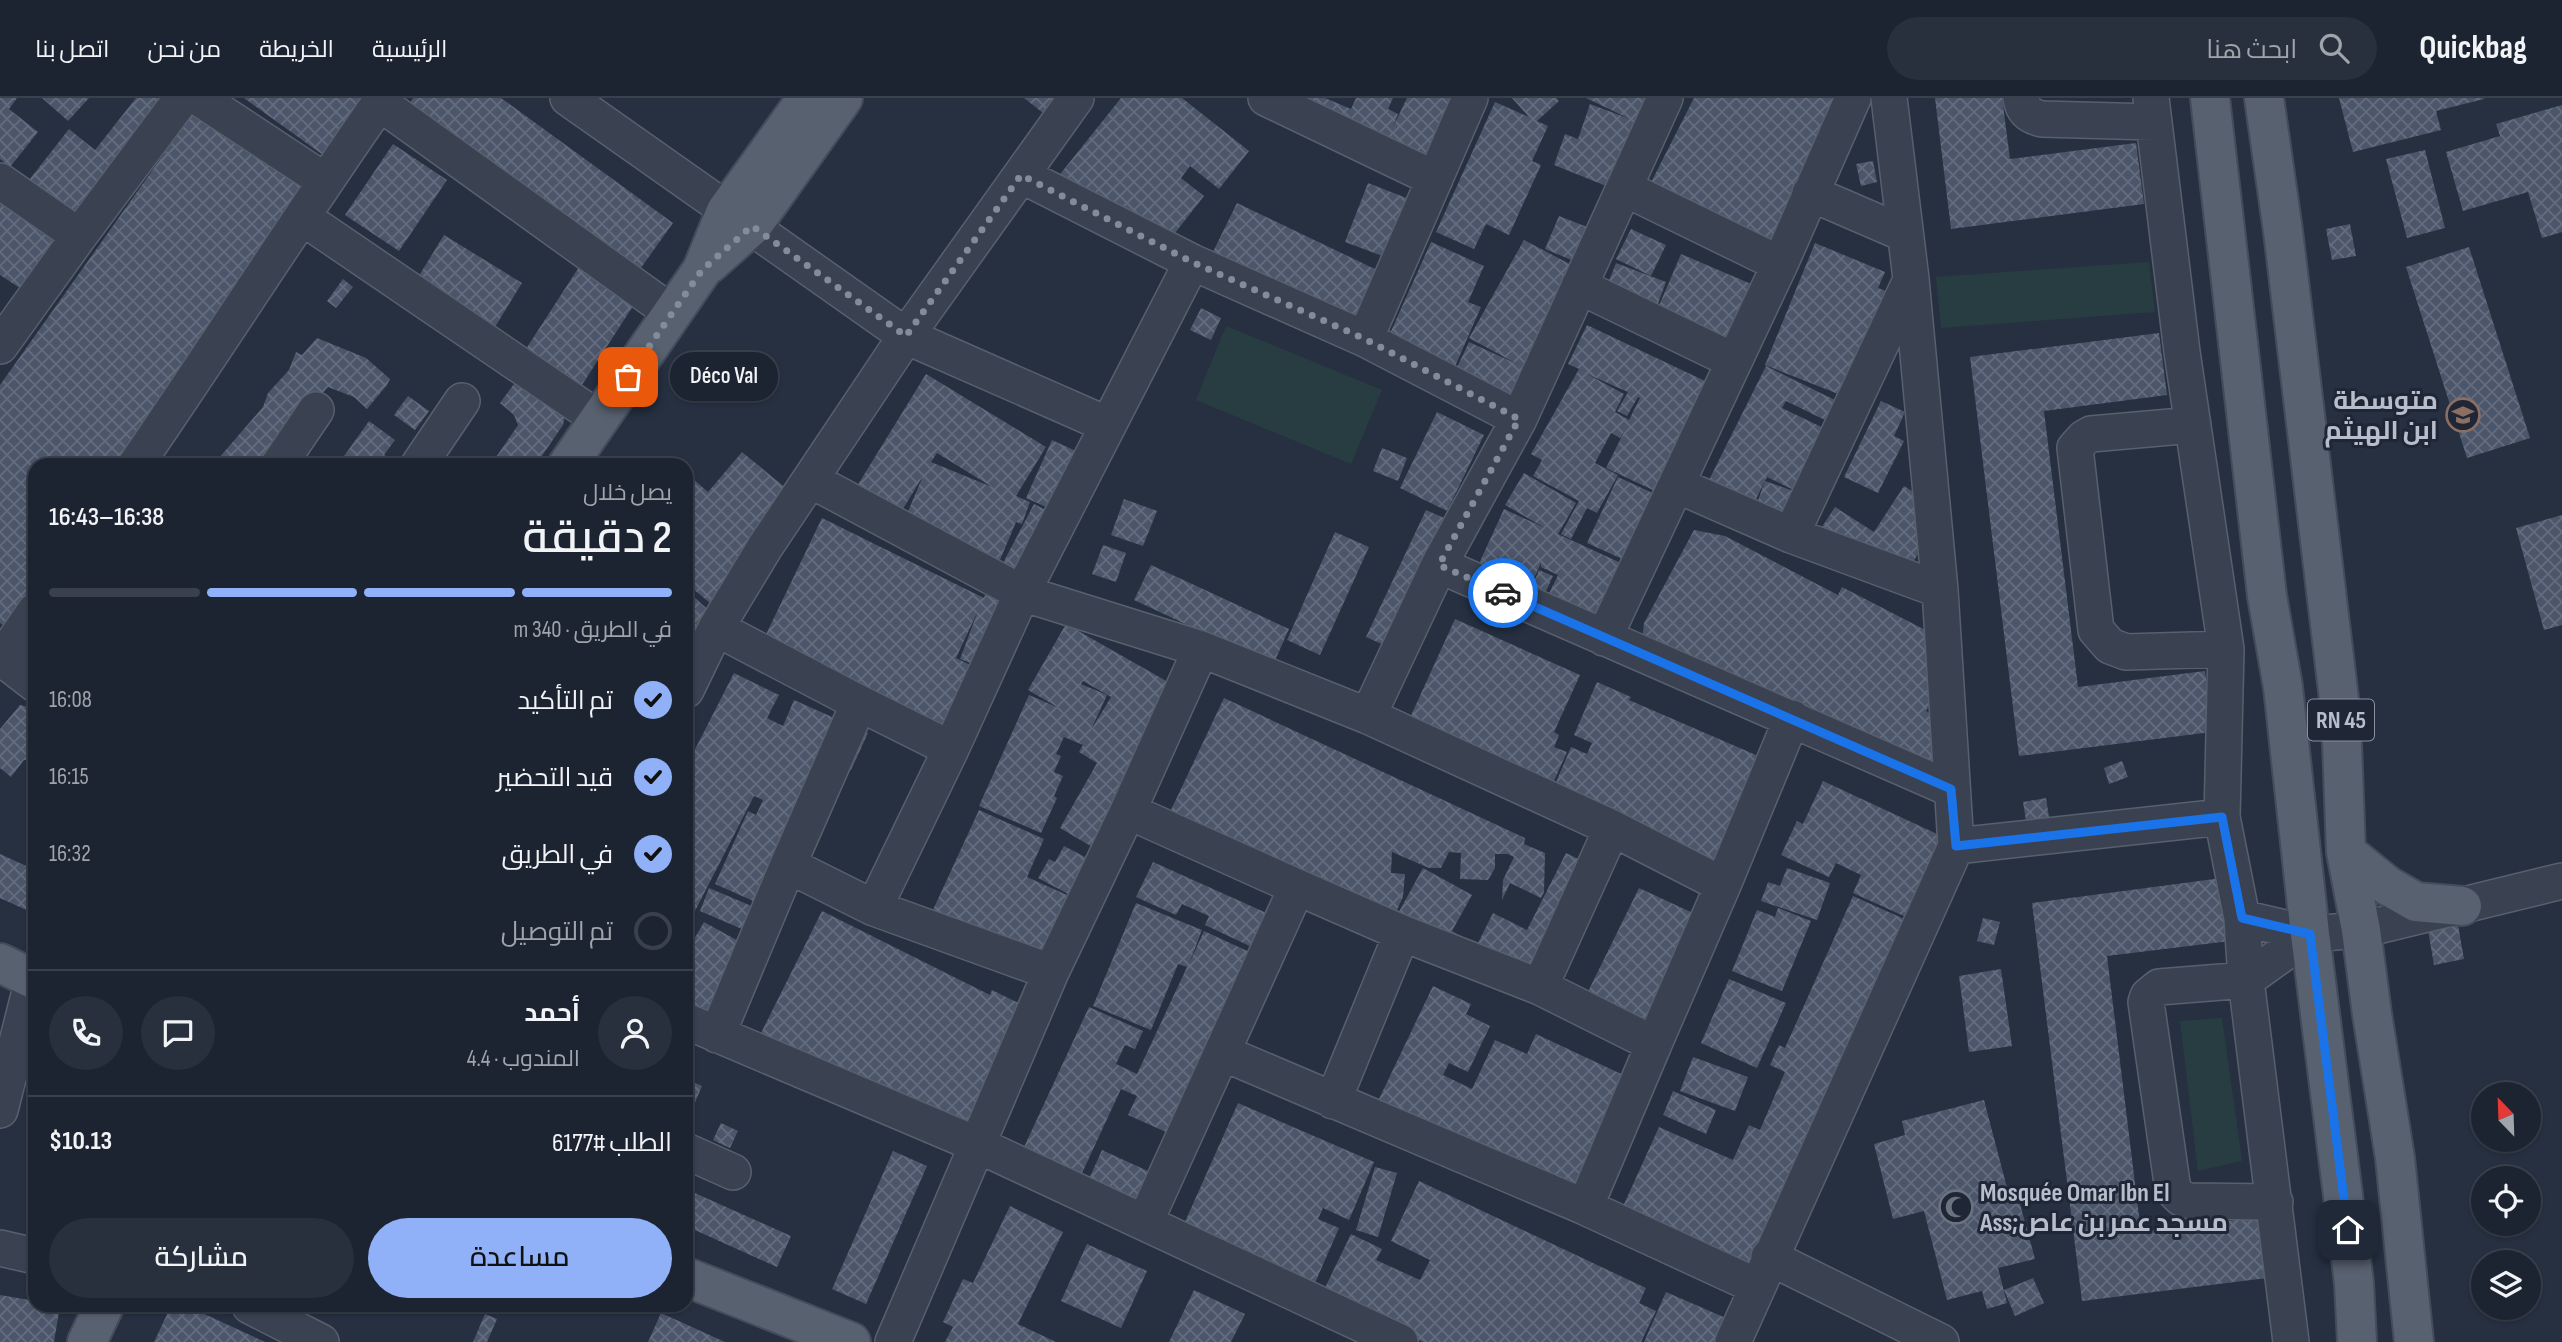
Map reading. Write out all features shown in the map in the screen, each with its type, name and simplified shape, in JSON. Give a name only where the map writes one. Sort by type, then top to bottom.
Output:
[{"type":"main road","points":[[739,218],[807,98]]},
{"type":"main road","points":[[572,458],[739,218],[843,98]]},
{"type":"main road","name":"RN 45","points":[[2210,98],[2267,596],[2283,687],[2310,934],[2354,1283],[2357,1342]]},
{"type":"main road","name":"RN 45","points":[[2264,98],[2341,716],[2346,852],[2361,930],[2395,1158],[2414,1342]]},
{"type":"main road","points":[[2346,852],[2388,886],[2416,902],[2462,906]]},
{"type":"main road","points":[[693,1280],[851,1342]]},
{"type":"main road","points":[[88,1342],[101,1312]]},
{"type":"street","points":[[0,346],[12,305],[79,236],[182,98]]},
{"type":"street","points":[[199,98],[325,181]]},
{"type":"street","points":[[568,98],[906,336],[1108,425]]},
{"type":"street","points":[[693,676],[716,628],[765,547],[906,336],[1076,98]]},
{"type":"street","points":[[1266,98],[1435,179]]},
{"type":"street","points":[[1365,339],[1469,98]]},
{"type":"street","points":[[1368,716],[1439,565],[1519,419],[1665,98]]},
{"type":"street","points":[[1604,638],[1780,264],[1853,98]]},
{"type":"street","points":[[1732,1342],[1956,846],[1940,590],[1911,279],[1889,98]]},
{"type":"street","points":[[2021,98],[2023,107],[2031,117],[2042,119],[2152,110],[2193,425],[2226,649],[2222,817],[2242,918],[2246,980],[2291,1342]]},
{"type":"street","points":[[143,458],[325,181],[382,100],[672,313]]},
{"type":"street","points":[[1021,175],[1192,262],[1365,339],[1519,419]]},
{"type":"street","points":[[0,181],[79,236]]},
{"type":"street","points":[[1624,188],[1780,264]]},
{"type":"street","points":[[1810,193],[1905,234]]},
{"type":"street","points":[[302,217],[599,419]]},
{"type":"street","points":[[874,908],[1022,593],[1192,262]]},
{"type":"street","points":[[1791,535],[1911,279]]},
{"type":"street","points":[[1579,286],[1734,360]]},
{"type":"street","points":[[423,458],[462,401]]},
{"type":"street","points":[[283,458],[316,410]]},
{"type":"street","points":[[2193,425],[2091,433],[2075,448],[2096,630],[2110,646],[2126,652],[2226,649]]},
{"type":"street","points":[[811,480],[1022,593],[1200,649],[1368,716],[1612,828],[1723,885]]},
{"type":"street","points":[[1677,485],[1791,535],[1940,590]]},
{"type":"street","points":[[1439,565],[1951,789]]},
{"type":"street","points":[[28,621],[1,659],[28,679]]},
{"type":"street","points":[[716,628],[951,749]]},
{"type":"street","points":[[893,1342],[1051,972],[1128,811],[1200,649]]},
{"type":"street","points":[[859,703],[788,865],[701,1028],[978,1145],[1400,1342]]},
{"type":"street","points":[[1585,1207],[1792,718]]},
{"type":"street","points":[[1128,811],[1402,933],[1540,987],[1654,1044]]},
{"type":"street","points":[[1956,846],[2222,817]]},
{"type":"street","points":[[1540,987],[1612,828]]},
{"type":"street","points":[[788,865],[874,908],[1051,972]]},
{"type":"street","points":[[2242,918],[2310,934],[2361,930],[2562,881]]},
{"type":"street","points":[[1145,1222],[1297,887]]},
{"type":"street","points":[[1333,1101],[1402,933]]},
{"type":"street","points":[[2275,1202],[2190,1201],[2181,1198],[2173,1190],[2146,1002],[2148,996],[2159,987],[2246,980],[2310,934]]},
{"type":"street","points":[[0,1110],[23,974]]},
{"type":"street","points":[[1223,1053],[1585,1207],[1763,1272],[1887,1330],[1941,1342]]},
{"type":"street","points":[[693,1154],[733,1172]]},
{"type":"street","points":[[0,1248],[28,1254]]},
{"type":"street","points":[[262,1312],[321,1342]]},
{"type":"green space","points":[[2149,262],[2155,312],[1941,328],[1936,277]]},
{"type":"green space","points":[[1226,326],[1382,390],[1351,464],[1196,400]]},
{"type":"green space","points":[[2222,1018],[2242,1161],[2198,1171],[2180,1021]]},
{"type":"building","points":[[0,98],[17,98],[9,109],[38,132],[10,167],[0,159]]},
{"type":"building","points":[[42,98],[89,98],[68,121]]},
{"type":"building","points":[[136,98],[158,98],[178,113],[82,235],[22,189],[69,129],[95,150]]},
{"type":"building","points":[[244,98],[365,98],[323,155]]},
{"type":"building","points":[[413,98],[501,98],[673,223],[638,272],[408,106]]},
{"type":"building","points":[[1024,98],[1069,98],[1052,120]]},
{"type":"building","points":[[1121,98],[1182,98],[1249,151],[1219,189],[1190,166],[1181,178],[1204,196],[1153,261],[1053,183]]},
{"type":"building","points":[[1261,98],[1325,98],[1351,109],[1356,98],[1393,98],[1388,109],[1398,114],[1393,127],[1407,98],[1458,98],[1422,176]]},
{"type":"building","points":[[1512,98],[1556,98],[1559,101],[1537,121],[1548,126],[1532,161],[1541,165],[1509,235],[1486,224],[1474,249],[1436,232],[1495,102],[1529,117]]},
{"type":"building","points":[[1586,98],[1645,98],[1635,120],[1643,123],[1621,192],[1554,165],[1565,134],[1578,139],[1590,104],[1630,119]]},
{"type":"building","points":[[1694,98],[1855,98],[1777,251],[1642,200]]},
{"type":"building","points":[[1935,98],[2002,98],[2010,159],[2136,143],[2144,204],[1951,229]]},
{"type":"building","points":[[2339,98],[2484,99],[2436,111],[2441,130],[2353,152]]},
{"type":"building","points":[[2562,105],[2562,232],[2542,238],[2528,192],[2463,211],[2446,152],[2500,136],[2496,124]]},
{"type":"building","points":[[198,106],[322,194],[135,458],[28,458],[28,608],[12,631],[0,623],[0,385]]},
{"type":"building","points":[[393,144],[447,180],[399,251],[345,215]]},
{"type":"building","points":[[2425,150],[2445,228],[2407,238],[2386,159]]},
{"type":"building","points":[[1873,161],[1877,182],[1861,186],[1856,164]]},
{"type":"building","points":[[1368,183],[1409,199],[1385,257],[1345,242]]},
{"type":"building","points":[[1237,203],[1379,271],[1347,336],[1205,268]]},
{"type":"building","points":[[0,204],[59,244],[26,292],[0,275]]},
{"type":"building","points":[[1559,216],[1600,232],[1586,266],[1545,249]]},
{"type":"building","points":[[2350,224],[2356,256],[2332,260],[2326,229]]},
{"type":"building","points":[[1631,229],[1666,245],[1651,276],[1616,259]]},
{"type":"building","points":[[444,235],[522,283],[495,327],[417,279]]},
{"type":"building","points":[[1524,240],[1583,271],[1518,410],[1451,380],[1469,342],[1519,365],[1469,338]]},
{"type":"building","points":[[1431,242],[1484,266],[1468,302],[1481,307],[1450,378],[1383,349]]},
{"type":"building","points":[[1815,243],[1885,272],[1878,288],[1899,296],[1856,401],[1765,365]]},
{"type":"building","points":[[2469,247],[2530,438],[2467,458],[2406,267]]},
{"type":"building","points":[[1681,254],[1763,289],[1735,357],[1652,322]]},
{"type":"building","points":[[1616,263],[1666,282],[1653,317],[1602,298]]},
{"type":"building","points":[[579,267],[635,303],[580,388],[524,352]]},
{"type":"building","points":[[343,279],[353,287],[336,308],[327,301]]},
{"type":"building","points":[[1201,308],[1221,318],[1211,340],[1190,330]]},
{"type":"building","points":[[1587,325],[1724,390],[1672,499],[1606,468],[1625,430],[1620,438],[1611,433],[1595,463],[1618,475],[1597,513],[1587,508],[1571,539],[1561,534],[1579,501],[1533,476],[1542,460],[1531,454],[1579,369],[1568,364]],"holes":[[[1587,374],[1628,392],[1617,411],[1627,416],[1638,397],[1640,398],[1629,420],[1615,412],[1624,394]]]},
{"type":"building","points":[[2159,333],[2167,395],[2044,411],[2078,687],[2205,671],[2212,732],[2019,756],[1970,357]]},
{"type":"building","points":[[317,338],[366,358],[390,379],[367,409],[354,397],[328,387],[301,417],[273,458],[219,458],[263,407],[268,393],[289,370],[296,352],[302,355]]},
{"type":"building","points":[[1766,366],[1843,404],[1833,424],[1786,401],[1782,408],[1838,435],[1808,497],[1767,477],[1749,513],[1704,490]]},
{"type":"building","points":[[522,373],[565,416],[563,425],[540,458],[495,458],[518,425],[514,415],[500,403]]},
{"type":"building","points":[[926,374],[1046,447],[1016,496],[1030,502],[1022,524],[1016,522],[1000,560],[904,521],[923,476],[898,517],[854,491]],"holes":[[[937,453],[992,487],[931,462]]]},
{"type":"building","points":[[408,396],[429,411],[415,430],[394,415]]},
{"type":"building","points":[[1881,401],[1905,412],[1894,436],[1904,441],[1878,493],[1844,477]]},
{"type":"building","points":[[1437,412],[1484,435],[1447,511],[1400,488]]},
{"type":"building","points":[[369,421],[395,440],[384,455],[389,458],[343,458]]},
{"type":"building","points":[[1052,440],[1093,459],[1066,516],[1026,498]]},
{"type":"building","points":[[1382,448],[1407,458],[1398,481],[1373,471]]},
{"type":"building","points":[[742,452],[798,498],[710,603],[693,589],[693,479],[708,492]]},
{"type":"building","points":[[1524,473],[1576,503],[1558,534],[1634,569],[1602,638],[1541,610],[1558,575],[1541,567],[1541,563],[1522,605],[1471,581],[1504,509],[1545,528],[1505,505]]},
{"type":"building","points":[[1618,477],[1670,501],[1640,567],[1587,543]]},
{"type":"building","points":[[1765,481],[1810,497],[1797,533],[1752,517]]},
{"type":"building","points":[[1904,486],[1945,512],[1897,587],[1816,536],[1835,507],[1874,532]]},
{"type":"building","points":[[1124,499],[1157,511],[1143,546],[1111,535]]},
{"type":"building","points":[[1034,504],[1068,521],[1037,580],[1003,563]]},
{"type":"building","points":[[1426,510],[1444,518],[1384,645],[1366,637]]},
{"type":"building","points":[[2562,515],[2562,625],[2544,630],[2516,528]]},
{"type":"building","points":[[822,518],[984,598],[985,595],[1028,611],[1003,675],[960,659],[978,611],[956,658],[1001,680],[969,747],[760,647]]},
{"type":"building","points":[[1694,530],[1725,536],[1838,595],[1842,587],[1933,634],[1935,694],[1926,711],[1939,719],[1932,771],[1642,641],[1644,623]]},
{"type":"building","points":[[1335,532],[1369,547],[1320,655],[1287,640]]},
{"type":"building","points":[[1103,545],[1126,553],[1116,582],[1092,574]]},
{"type":"building","points":[[1151,565],[1289,629],[1273,665],[1134,600]]},
{"type":"building","points":[[1539,570],[1553,576],[1537,611],[1524,605]]},
{"type":"building","points":[[693,596],[713,614],[693,636]]},
{"type":"building","points":[[1455,619],[1580,675],[1554,732],[1559,735],[1554,747],[1567,752],[1550,790],[1398,744]]},
{"type":"building","points":[[1066,624],[1191,695],[1106,855],[1060,828],[1097,763],[1079,752],[1083,745],[1064,737],[1056,754],[1061,756],[1054,772],[1063,776],[1054,796],[1057,798],[1041,833],[979,806],[1029,695],[1059,708],[1028,690]],"holes":[[[1083,681],[1111,697],[1091,730],[1107,695],[1081,684]]]},
{"type":"building","points":[[734,673],[779,695],[767,718],[783,726],[794,700],[868,733],[851,770],[845,768],[780,913],[715,884],[748,811],[756,815],[763,800],[754,796],[695,911],[693,910],[693,753]]},
{"type":"building","points":[[1597,682],[1631,697],[1629,700],[1786,768],[1718,887],[1551,794],[1571,747],[1587,754],[1592,743],[1574,735]]},
{"type":"building","points":[[1224,698],[1525,838],[1524,844],[1545,853],[1544,892],[1541,898],[1510,883],[1502,900],[1503,880],[1514,857],[1508,854],[1495,854],[1495,868],[1488,880],[1460,879],[1461,853],[1449,852],[1441,868],[1429,868],[1392,852],[1391,873],[1405,874],[1403,897],[1391,923],[1162,829]]},
{"type":"building","points":[[20,705],[28,707],[28,760],[24,760],[11,777],[0,768],[0,729]]},
{"type":"building","points":[[2122,761],[2128,777],[2109,784],[2104,768]]},
{"type":"building","points":[[1823,781],[1963,846],[1917,922],[1853,893],[1861,875],[1836,863],[1829,877],[1781,855],[1797,821],[1803,824]]},
{"type":"building","points":[[2046,798],[2049,817],[2026,821],[2023,802]]},
{"type":"building","points":[[979,810],[1044,839],[1027,877],[1087,904],[1038,878],[1049,859],[1055,862],[1064,846],[1106,868],[1058,984],[926,925]]},
{"type":"building","points":[[1566,853],[1605,872],[1540,1002],[1467,965],[1493,913],[1527,930]]},
{"type":"building","points":[[0,854],[28,867],[28,911],[0,898]]},
{"type":"building","points":[[1153,862],[1271,915],[1256,949],[1205,925],[1209,916],[1182,904],[1176,915],[1136,897]]},
{"type":"building","points":[[1423,868],[1472,895],[1452,931],[1471,942],[1390,928]]},
{"type":"building","points":[[1787,868],[1830,883],[1817,920],[1761,901],[1768,882],[1780,886]]},
{"type":"building","points":[[2222,878],[2230,941],[2107,956],[2141,1232],[2267,1216],[2275,1277],[2082,1301],[2032,903]]},
{"type":"building","points":[[709,888],[775,916],[765,939],[700,911]]},
{"type":"building","points":[[1639,888],[1721,926],[1657,1056],[1576,1016]]},
{"type":"building","points":[[1853,896],[1922,927],[1752,1299],[1610,1235],[1659,1127],[1733,1160],[1749,1125],[1760,1130],[1785,1072],[1770,1065],[1779,1045],[1785,1048]]},
{"type":"building","points":[[1136,903],[1202,930],[1189,964],[1204,931],[1269,961],[1186,1141],[1128,1115],[1137,1096],[1121,1089],[1076,1186],[1018,1160],[1089,1007],[1143,1031],[1135,1049],[1125,1045],[1116,1064],[1137,1074],[1187,967],[1178,964],[1151,1030],[1093,1006]]},
{"type":"building","points":[[1778,908],[1811,921],[1782,991],[1732,971],[1757,910],[1775,917]]},
{"type":"building","points":[[822,911],[990,995],[992,990],[1041,1014],[975,1146],[757,1041]]},
{"type":"building","points":[[1983,918],[2000,922],[1994,945],[1977,941]]},
{"type":"building","points":[[704,922],[767,957],[725,1030],[693,1012],[693,941]]},
{"type":"building","points":[[2458,925],[2464,959],[2434,965],[2428,930]]},
{"type":"building","points":[[2001,969],[2012,1046],[1969,1052],[1959,976]]},
{"type":"building","points":[[1729,979],[1786,1003],[1757,1068],[1701,1043]]},
{"type":"building","points":[[1433,986],[1471,1004],[1466,1014],[1490,1026],[1468,1072],[1449,1063],[1443,1075],[1472,1089],[1495,1040],[1527,1054],[1536,1034],[1649,1087],[1584,1223],[1368,1122]]},
{"type":"building","points":[[1693,1057],[1748,1077],[1735,1111],[1680,1091]]},
{"type":"building","points":[[693,1082],[702,1086],[693,1107]]},
{"type":"building","points":[[1673,1091],[1716,1110],[1706,1134],[1663,1115]]},
{"type":"building","name":"Mosquée Omar Ibn El Ass;مسجد عمر بن عاص","points":[[1984,1100],[2011,1203],[2020,1204],[2035,1259],[1998,1268],[2007,1303],[1987,1309],[1982,1291],[1947,1300],[1924,1211],[1893,1219],[1874,1144],[1905,1135],[1902,1121]]},
{"type":"building","points":[[1238,1103],[1374,1162],[1349,1220],[1323,1208],[1318,1219],[1339,1228],[1312,1290],[1180,1233]]},
{"type":"building","points":[[721,1123],[738,1131],[730,1148],[713,1140]]},
{"type":"building","points":[[1102,1150],[1163,1178],[1145,1217],[1084,1190]]},
{"type":"building","points":[[893,1151],[927,1166],[866,1304],[832,1289]]},
{"type":"building","points":[[1375,1167],[1397,1173],[1378,1237],[1356,1230]]},
{"type":"building","points":[[1419,1181],[1646,1288],[1639,1303],[1656,1311],[1641,1342],[1423,1342],[1322,1294],[1351,1234],[1382,1249],[1376,1260],[1420,1280],[1430,1260],[1391,1241]]},
{"type":"building","points":[[693,1192],[791,1236],[777,1267],[693,1229]]},
{"type":"building","points":[[1010,1206],[1063,1232],[1018,1324],[1056,1342],[945,1342],[953,1327],[943,1322],[963,1279],[973,1283]]},
{"type":"building","points":[[1087,1244],[1147,1271],[1121,1328],[1061,1301]]},
{"type":"building","points":[[2033,1278],[2044,1303],[2015,1316],[2004,1290]]},
{"type":"building","points":[[1194,1290],[1245,1314],[1231,1342],[1169,1342]]},
{"type":"building","points":[[1666,1292],[1735,1322],[1727,1342],[1644,1342]]},
{"type":"building","points":[[0,1295],[28,1300],[28,1312],[59,1312],[54,1342],[0,1342]]},
{"type":"building","points":[[168,1312],[200,1312],[265,1342],[154,1342]]},
{"type":"building","points":[[661,1313],[725,1342],[648,1342]]},
{"type":"building","points":[[485,1314],[497,1319],[487,1342],[473,1342]]},
{"type":"way so far","points":[[628,377],[702,270],[752,226],[906,336],[1021,175],[1192,262],[1365,339],[1519,419],[1439,565],[1503,593]]},
{"type":"place","name":"Déco Val","points":[[628,377]]},
{"type":"place","name":"متوسطة ابن الهيثم","points":[[2463,415]]},
{"type":"place","name":"Mosquée Omar Ibn El Ass;مسجد عمر بن عاص","points":[[1956,1207]]},
{"type":"route","points":[[1503,593],[1951,789],[1956,846],[2222,817],[2242,918],[2310,934],[2348,1230]]}]
